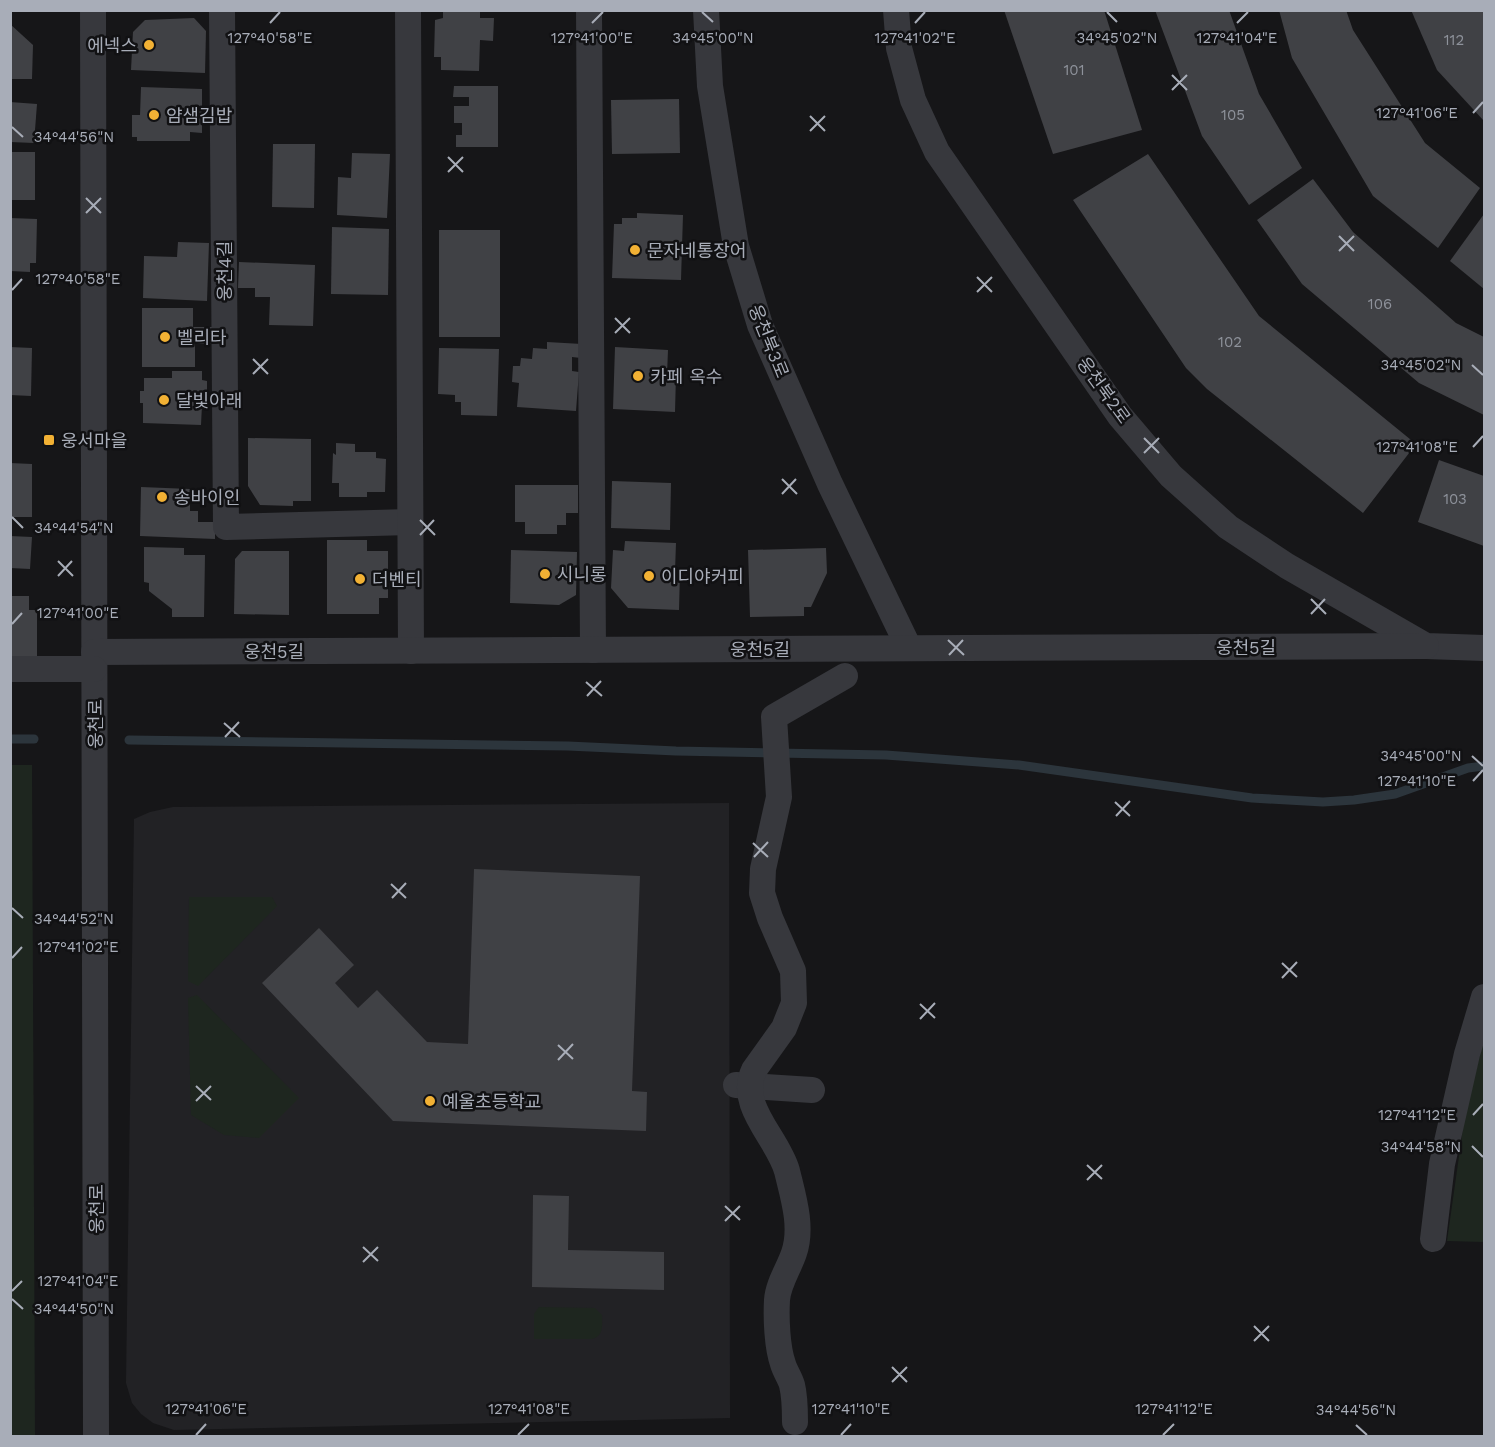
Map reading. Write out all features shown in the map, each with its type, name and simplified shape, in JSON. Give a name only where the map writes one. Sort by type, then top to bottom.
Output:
[{"type":"street","name":"웅천로","points":[[93,10],[96,1437]]},
{"type":"street","name":"웅천4길","points":[[222,10],[226,527],[410,522]]},
{"type":"street","points":[[408,10],[411,651]]},
{"type":"street","points":[[589,10],[593,650]]},
{"type":"street","name":"웅천북3로","points":[[706,10],[710,86],[736,246],[760,325],[830,484],[909,648]]},
{"type":"street","name":"웅천북2로","points":[[896,10],[899,48],[913,100],[938,152],[1120,416],[1171,477],[1228,527],[1287,566],[1426,646],[1485,648]]},
{"type":"street","name":"웅천5길","points":[[10,669],[94,660],[411,651],[1426,646]]},
{"type":"street","points":[[743,1086],[784,1028],[795,1003],[793,971],[770,918],[762,892],[763,869],[779,797],[774,717],[845,676]]},
{"type":"street","points":[[1433,1239],[1442,1164],[1467,1054],[1485,997]]},
{"type":"street","points":[[743,1086],[812,1090]]},
{"type":"street","points":[[743,1086],[785,1166],[794,1200],[797,1230],[795,1250],[777,1298],[782,1363],[792,1384],[795,1422]]},
{"type":"shaded area","points":[[11,765],[32,765],[35,1436],[10,1436]]},
{"type":"shaded area","name":"예울초등학교","points":[[729,803],[730,1418],[174,1430],[153,1423],[141,1414],[132,1403],[126,1383],[134,819],[150,812],[173,807]]},
{"type":"shaded area","points":[[189,897],[272,897],[277,906],[198,986],[188,981]]},
{"type":"shaded area","points":[[197,995],[299,1098],[259,1138],[224,1135],[191,1115],[188,998]]},
{"type":"shaded area","points":[[1484,1039],[1484,1242],[1447,1241],[1465,1114]]},
{"type":"shaded area","points":[[539,1307],[595,1308],[602,1315],[599,1336],[592,1339],[534,1339],[534,1314]]},
{"type":"building","points":[[1004,10],[1104,10],[1142,130],[1053,154]]},
{"type":"building","points":[[1155,10],[1229,10],[1259,94],[1302,168],[1249,205],[1202,136]]},
{"type":"building","points":[[1279,10],[1346,10],[1353,30],[1425,143],[1480,188],[1438,248],[1373,196],[1292,58]]},
{"type":"building","points":[[1411,10],[1484,10],[1484,121],[1437,70]]},
{"type":"building","points":[[443,11],[480,12],[480,18],[494,18],[493,41],[480,40],[479,71],[441,70],[441,57],[434,57],[435,20],[443,18]]},
{"type":"building","points":[[194,18],[206,31],[205,73],[131,70],[133,32],[145,20]]},
{"type":"building","points":[[10,24],[33,45],[32,79],[10,79]]},
{"type":"building","points":[[454,86],[498,86],[498,147],[456,147],[456,135],[462,135],[462,123],[454,123],[454,106],[469,106],[469,97],[453,97]]},
{"type":"building","points":[[141,87],[202,89],[202,133],[190,132],[190,141],[137,141],[137,137],[132,137],[132,115],[140,115]]},
{"type":"building","points":[[679,99],[680,153],[612,154],[611,100]]},
{"type":"building","points":[[10,102],[37,104],[34,143],[10,142]]},
{"type":"building","points":[[273,144],[315,144],[314,208],[272,207]]},
{"type":"building","points":[[10,152],[35,152],[35,200],[10,200]]},
{"type":"building","points":[[352,153],[390,154],[387,218],[337,215],[338,177],[351,178]]},
{"type":"building","points":[[1148,154],[1259,316],[1416,444],[1363,513],[1207,389],[1186,368],[1073,200]]},
{"type":"building","points":[[1313,179],[1353,232],[1456,323],[1484,337],[1484,415],[1419,383],[1302,284],[1257,220]]},
{"type":"building","points":[[637,213],[683,215],[681,280],[612,278],[614,224],[622,224],[622,218],[637,218]]},
{"type":"building","points":[[1484,214],[1484,289],[1450,261]]},
{"type":"building","points":[[10,218],[37,219],[36,263],[30,263],[30,272],[10,271]]},
{"type":"building","points":[[332,227],[389,229],[388,295],[331,294]]},
{"type":"building","points":[[439,230],[500,230],[500,337],[439,337]]},
{"type":"building","points":[[178,242],[209,243],[207,301],[143,298],[144,256],[177,257]]},
{"type":"building","points":[[239,262],[315,265],[313,326],[269,325],[270,297],[255,297],[255,288],[238,288]]},
{"type":"building","points":[[142,308],[193,308],[193,327],[213,327],[213,344],[195,344],[195,367],[142,367]]},
{"type":"building","points":[[547,342],[582,344],[581,358],[572,357],[572,371],[579,372],[576,411],[517,407],[519,383],[512,382],[513,366],[520,366],[521,358],[532,359],[533,348],[547,349]]},
{"type":"building","points":[[10,347],[32,348],[31,396],[10,395]]},
{"type":"building","points":[[615,347],[668,350],[667,375],[676,375],[675,412],[613,409]]},
{"type":"building","points":[[439,348],[499,349],[497,416],[461,415],[461,402],[455,402],[455,395],[438,394]]},
{"type":"building","points":[[172,371],[202,371],[202,380],[207,381],[207,405],[202,405],[201,425],[143,423],[143,403],[140,403],[140,391],[144,391],[144,378],[172,378]]},
{"type":"building","points":[[248,438],[311,439],[311,501],[293,501],[293,506],[260,505],[248,486]]},
{"type":"building","points":[[336,443],[355,444],[355,452],[376,452],[376,458],[386,459],[385,492],[367,492],[367,497],[339,497],[339,483],[332,483],[333,453],[336,455]]},
{"type":"building","points":[[1439,460],[1484,476],[1484,546],[1418,522]]},
{"type":"building","points":[[10,463],[32,464],[32,517],[10,517]]},
{"type":"building","points":[[612,481],[671,483],[670,530],[611,528]]},
{"type":"building","points":[[515,485],[578,485],[578,513],[566,513],[566,525],[557,525],[557,534],[525,534],[525,522],[515,522]]},
{"type":"building","points":[[141,487],[190,489],[190,511],[198,511],[198,522],[215,522],[215,539],[140,536]]},
{"type":"building","points":[[10,536],[32,537],[30,569],[10,568]]},
{"type":"building","points":[[327,540],[367,540],[367,551],[388,551],[388,598],[379,598],[379,614],[327,614]]},
{"type":"building","points":[[625,541],[676,543],[675,571],[680,572],[679,610],[628,608],[611,588],[613,550],[624,551]]},
{"type":"building","points":[[144,547],[184,548],[184,555],[205,555],[204,617],[172,617],[172,609],[149,591],[149,583],[144,582]]},
{"type":"building","points":[[826,548],[827,573],[811,607],[804,607],[804,616],[750,617],[748,550]]},
{"type":"building","points":[[511,550],[577,552],[576,595],[559,605],[510,603]]},
{"type":"building","points":[[242,551],[289,551],[289,615],[234,614],[235,559]]},
{"type":"building","points":[[10,596],[29,596],[29,610],[37,610],[37,658],[10,657]]},
{"type":"building","name":"예울초등학교","points":[[474,869],[640,876],[632,1091],[647,1092],[646,1131],[393,1121],[262,983],[319,928],[354,965],[335,983],[358,1008],[377,990],[427,1042],[468,1044]]},
{"type":"building","points":[[533,1195],[569,1196],[568,1250],[664,1252],[664,1290],[532,1287]]},
{"type":"waterway","points":[[10,739],[34,739]]},
{"type":"waterway","points":[[129,740],[568,746],[676,751],[886,755],[1019,765],[1252,798],[1323,802],[1395,794],[1468,768],[1484,766]]},
{"type":"place","name":"에넥스","points":[[149,45]]},
{"type":"place","name":"얌샘김밥","points":[[154,115]]},
{"type":"place","name":"문자네통장어","points":[[635,250]]},
{"type":"place","name":"벨리타","points":[[165,337]]},
{"type":"place","name":"카페 옥수","points":[[638,376]]},
{"type":"place","name":"달빛아래","points":[[164,400]]},
{"type":"place","name":"웅서마을","points":[[49,440]]},
{"type":"place","name":"송바이인","points":[[162,497]]},
{"type":"place","name":"시니롱","points":[[545,574]]},
{"type":"place","name":"이디야커피","points":[[649,576]]},
{"type":"place","name":"더벤티","points":[[360,579]]},
{"type":"place","name":"예울초등학교","points":[[430,1101]]}]
